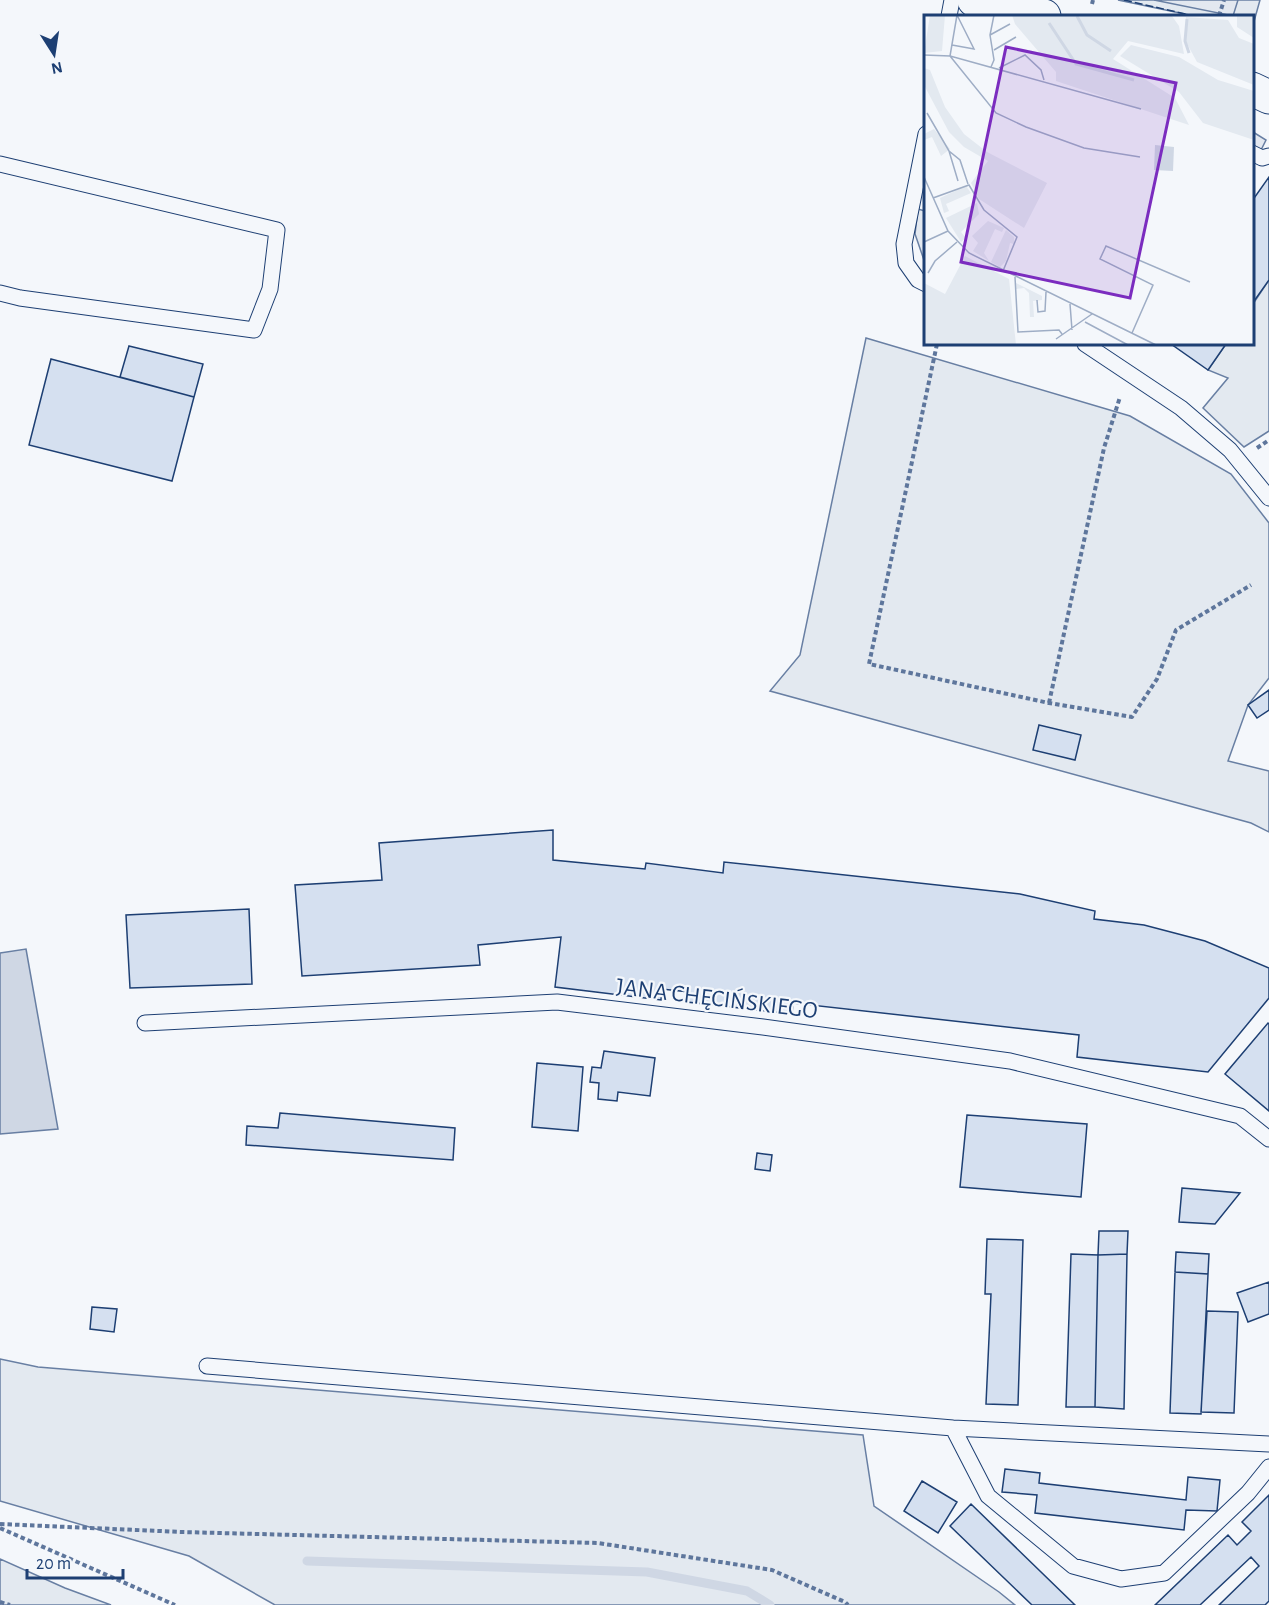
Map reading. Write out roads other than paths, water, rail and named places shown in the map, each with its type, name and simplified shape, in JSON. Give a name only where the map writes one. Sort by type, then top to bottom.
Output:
[{"type":"street","points":[[974,0],[1040,15]]},
{"type":"street","points":[[1254,90],[1269,97]]},
{"type":"lane","points":[[949,15],[952,0]]},
{"type":"lane","points":[[924,144],[904,244],[906,263],[918,280],[924,283]]},
{"type":"lane","points":[[1254,154],[1262,158],[1269,156]]},
{"type":"lane","points":[[0,164],[277,230],[270,289],[254,330],[20,298],[0,293]]},
{"type":"lane","points":[[1087,345],[1181,408],[1230,450],[1269,498]]},
{"type":"lane","name":"JANA CHĘCIŃSKIEGO","points":[[145,1023],[557,1002],[1010,1061],[1240,1116],[1269,1139]]},
{"type":"lane","points":[[207,1365],[953,1428],[1269,1444]]},
{"type":"lane","points":[[953,1428],[988,1496],[1073,1566],[1121,1579],[1164,1573],[1248,1493],[1269,1467]]},
{"type":"waterway","points":[[307,1561],[647,1572],[747,1591],[770,1605]]}]
